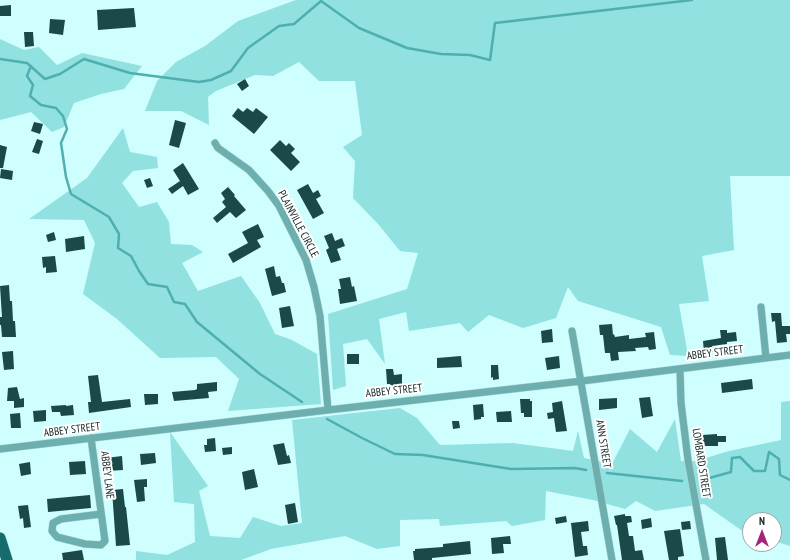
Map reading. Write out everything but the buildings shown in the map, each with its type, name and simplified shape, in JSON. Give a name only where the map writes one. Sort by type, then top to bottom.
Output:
[{"type":"main road","points":[[0,538],[8,560]]},
{"type":"street","name":"PLAINVILLE CIRCLE","points":[[215,143],[218,148],[249,170],[268,191],[279,206],[306,260],[314,287],[320,316],[328,410]]},
{"type":"street","points":[[761,307],[766,358]]},
{"type":"street","name":"ANN STREET","points":[[572,331],[612,560]]},
{"type":"street","name":"ABBEY STREET","points":[[0,449],[328,410],[582,382],[790,355]]},
{"type":"street","name":"LOMBARD STREET","points":[[680,369],[688,460],[706,560]]},
{"type":"street","name":"ABBEY LANE","points":[[91,438],[105,541],[101,545],[85,544],[57,537],[52,531],[53,524],[61,519],[101,514]]},
{"type":"shaded area","points":[[296,0],[790,0],[790,176],[730,176],[734,250],[702,256],[709,301],[679,304],[688,356],[670,355],[661,327],[578,301],[568,287],[556,318],[523,328],[489,315],[468,332],[460,323],[409,331],[406,312],[379,319],[385,364],[367,339],[343,344],[346,386],[333,390],[328,314],[407,289],[418,253],[400,251],[378,224],[353,198],[355,161],[343,147],[362,135],[355,81],[319,81],[299,62],[273,76],[255,75],[216,91],[208,97],[209,125],[181,111],[145,111],[157,81],[176,62],[205,46],[238,21]]},
{"type":"shaded area","points":[[0,39],[24,50],[39,47],[57,65],[82,53],[142,66],[124,89],[101,94],[74,103],[64,127],[52,132],[31,112],[0,120]]},
{"type":"shaded area","points":[[123,128],[130,152],[157,157],[158,168],[133,171],[122,183],[139,207],[157,202],[169,222],[171,244],[192,245],[203,252],[182,263],[198,291],[241,276],[260,303],[275,334],[292,340],[317,354],[321,404],[228,411],[239,379],[216,357],[160,358],[117,319],[83,294],[95,243],[84,220],[29,219],[87,178]]},
{"type":"shaded area","points":[[790,401],[790,546],[782,544],[782,512],[742,512],[742,530],[704,504],[655,511],[636,501],[625,509],[593,500],[546,491],[545,520],[512,526],[506,521],[440,526],[439,519],[400,520],[400,546],[377,549],[345,536],[271,549],[241,560],[136,560],[136,551],[167,555],[195,542],[194,504],[174,502],[170,432],[208,486],[199,491],[210,536],[240,538],[253,517],[281,526],[302,523],[292,420],[400,408],[417,418],[440,445],[513,443],[573,451],[578,431],[584,458],[612,464],[630,429],[657,452],[675,419],[681,461],[696,461],[729,451],[781,440],[781,402]]},
{"type":"waterway","points":[[0,59],[27,63],[45,79],[60,74],[84,59],[130,73],[199,82],[211,80],[231,71],[248,48],[279,26],[294,24],[321,1],[359,28],[407,48],[441,54],[470,55],[490,60],[495,23],[692,0]]},
{"type":"waterway","points":[[31,66],[27,76],[33,85],[30,96],[41,105],[56,108],[63,116],[67,129],[61,143],[66,177],[71,194],[109,217],[119,234],[118,248],[131,256],[148,284],[167,287],[174,302],[185,304],[197,322],[260,374],[302,402]]},
{"type":"waterway","points":[[327,419],[395,454],[423,455],[511,469],[575,468],[586,470]]},
{"type":"waterway","points":[[702,480],[731,472],[732,458],[740,457],[754,471],[765,471],[769,452],[779,459],[780,475],[790,480]]},
{"type":"waterway","points":[[607,473],[682,481]]}]
